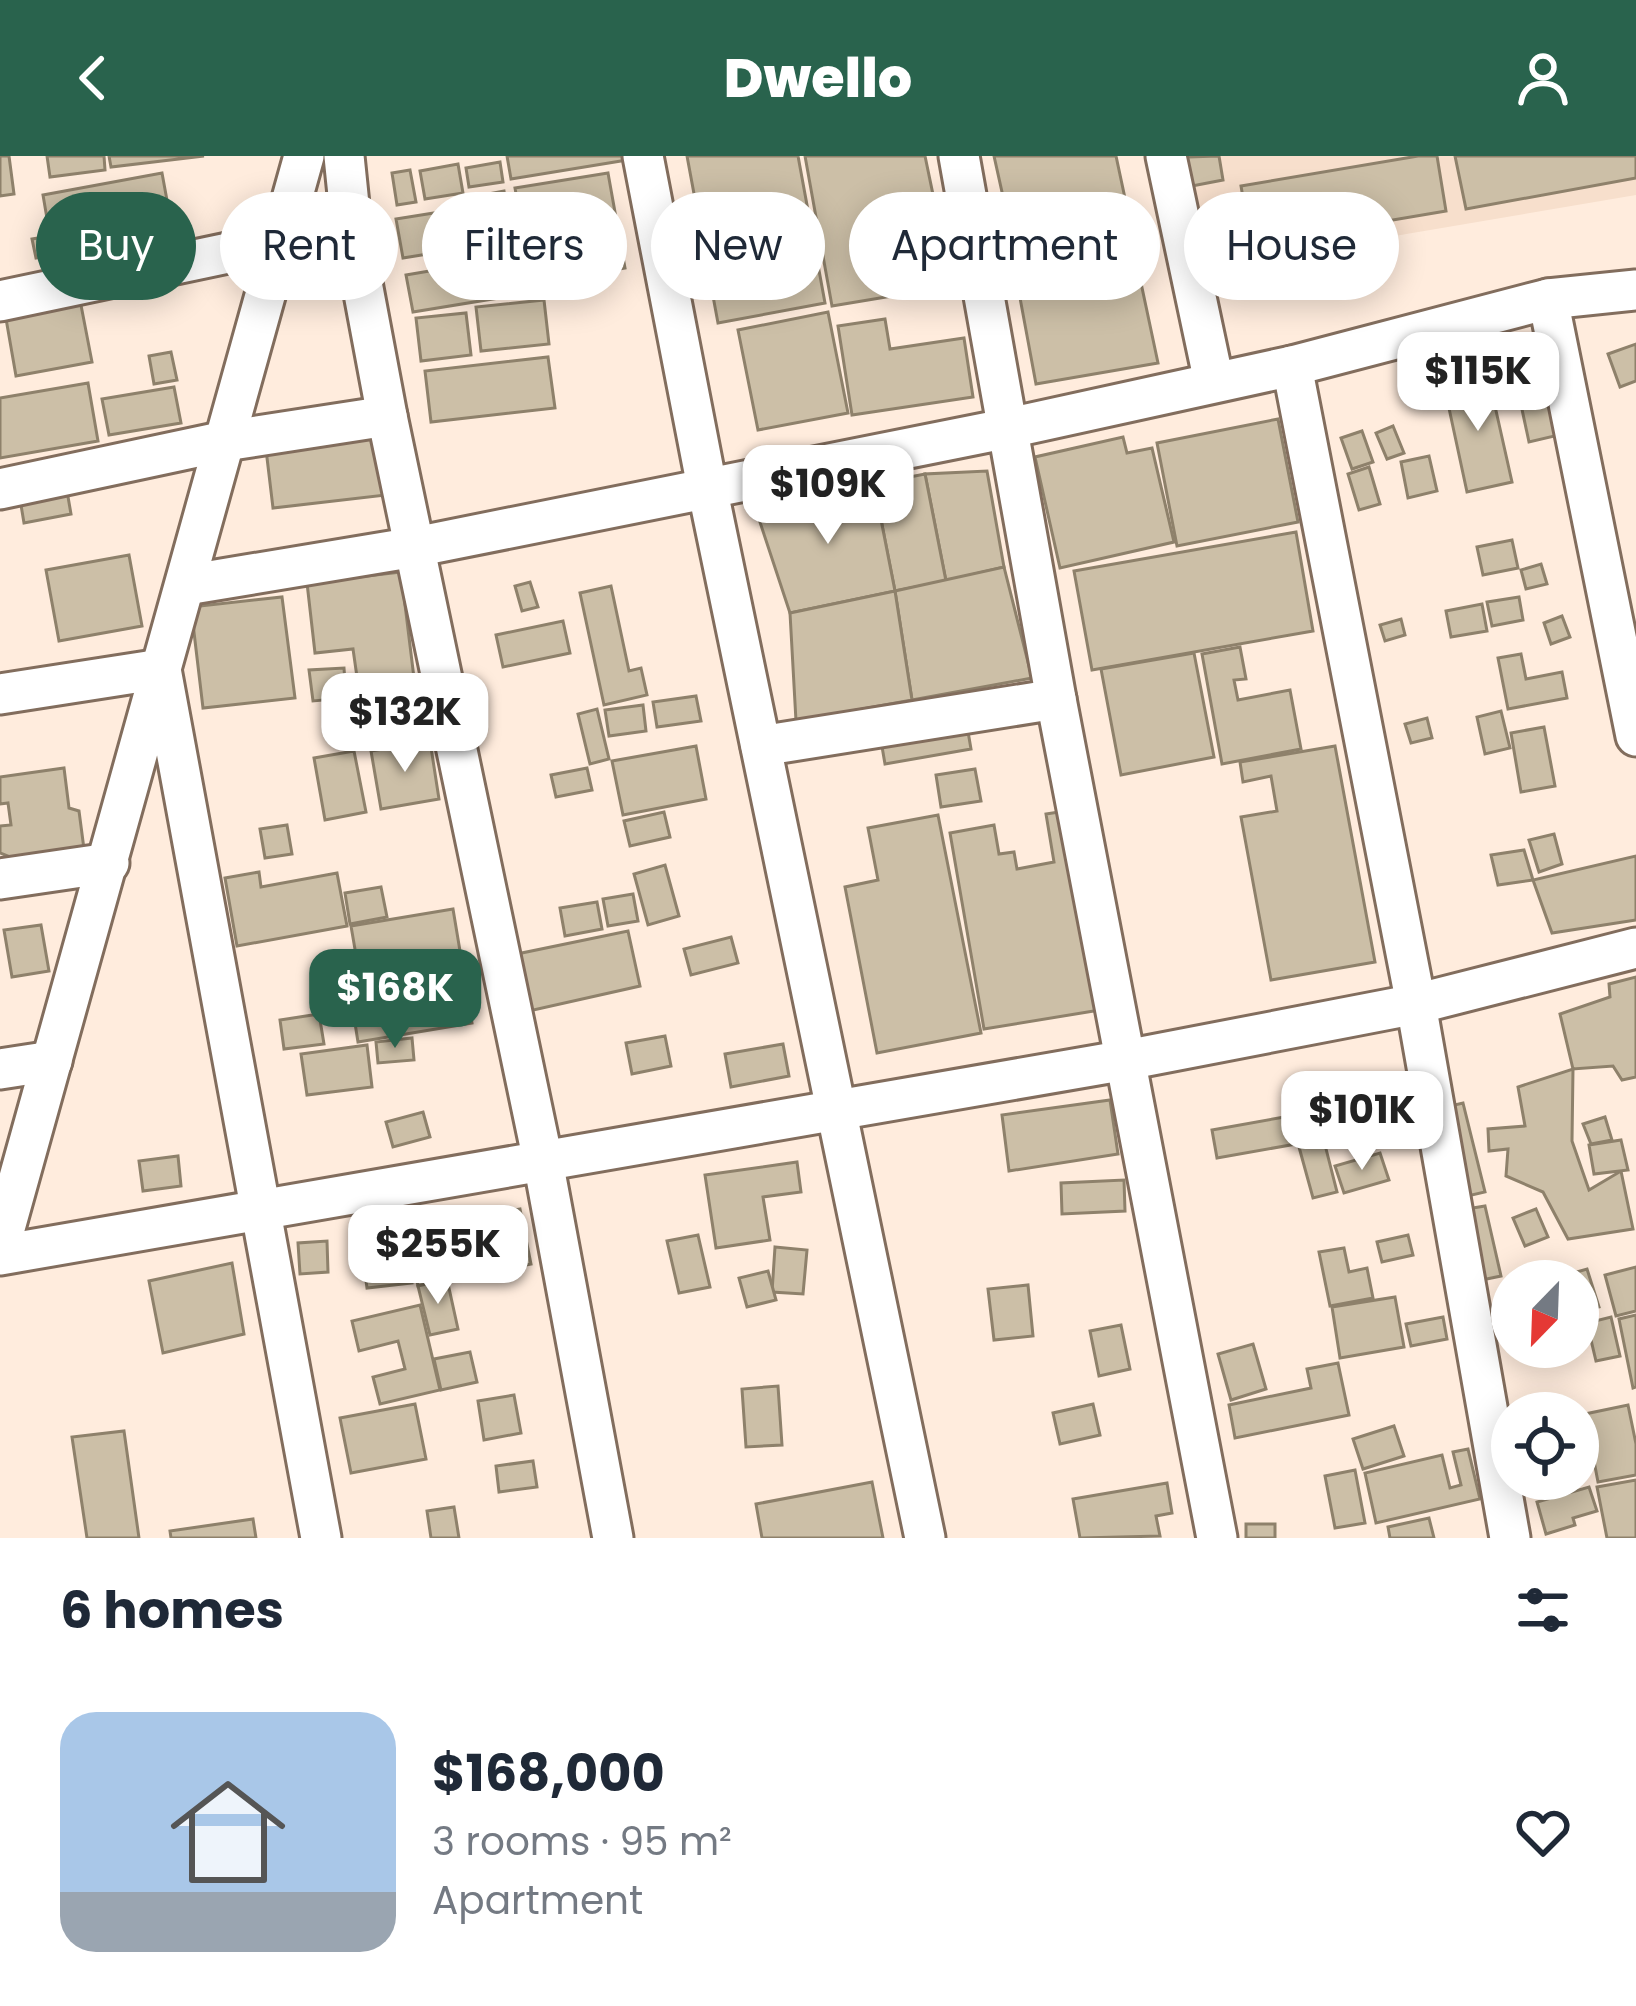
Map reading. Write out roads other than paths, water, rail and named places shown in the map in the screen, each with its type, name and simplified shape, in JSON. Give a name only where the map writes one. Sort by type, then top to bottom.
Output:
[{"type":"street","points":[[294,192],[304,156]]},
{"type":"street","points":[[344,156],[348,192]]},
{"type":"street","points":[[643,156],[925,1538]]},
{"type":"street","points":[[959,156],[1056,699],[1217,1538]]},
{"type":"street","points":[[1166,156],[1214,382]]},
{"type":"street","points":[[0,301],[220,255]]},
{"type":"street","points":[[187,585],[415,547],[1009,428],[1292,366],[1548,299],[1636,290]]},
{"type":"street","points":[[1548,299],[1636,736]]},
{"type":"street","points":[[264,300],[0,1251],[1126,1060],[1416,1004],[1636,948]]},
{"type":"street","points":[[365,300],[543,1161],[613,1538]]},
{"type":"street","points":[[1292,366],[1416,1004],[1510,1538]]},
{"type":"street","points":[[0,489],[225,441],[387,416]]},
{"type":"street","points":[[0,694],[161,669]]},
{"type":"street","points":[[161,669],[321,1538]]},
{"type":"street","points":[[761,746],[1056,699]]},
{"type":"street","points":[[0,879],[109,863]]},
{"type":"street","points":[[0,1069],[52,1061]]}]
